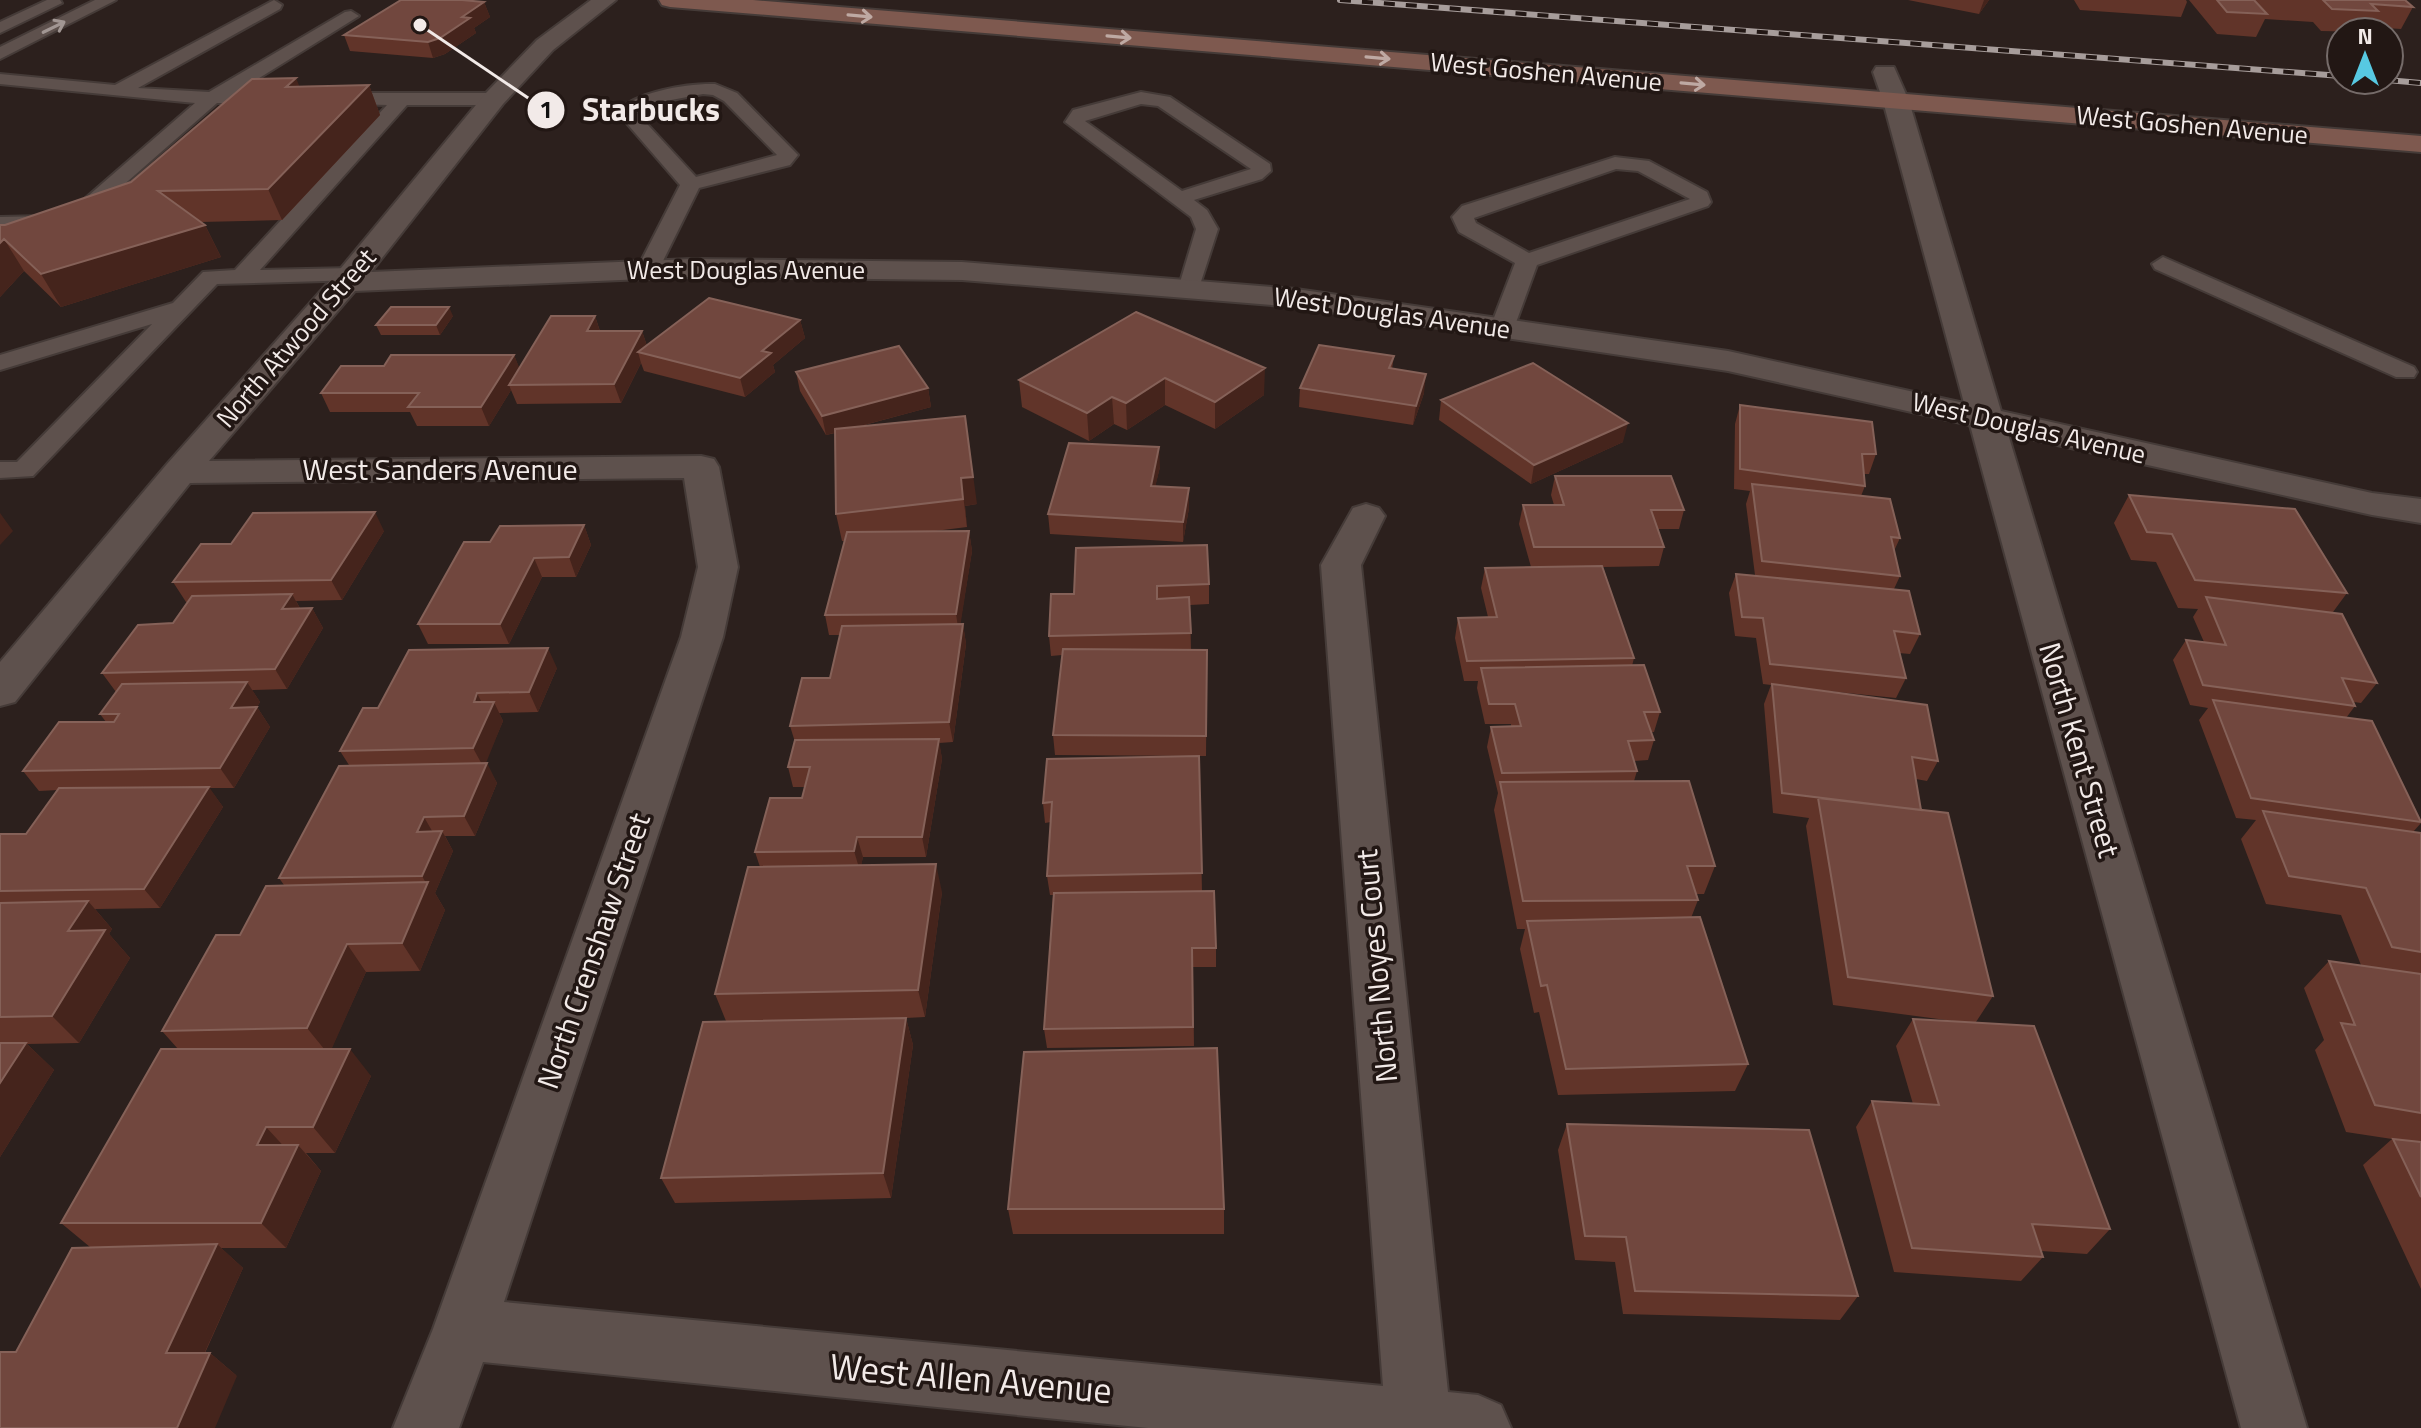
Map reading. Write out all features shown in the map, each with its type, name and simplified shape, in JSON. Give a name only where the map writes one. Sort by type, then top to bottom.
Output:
[{"type":"main road","name":"West Goshen Avenue","points":[[670,0],[1892,80],[2421,144]]},
{"type":"street","name":"North Atwood Street","points":[[0,691],[180,472],[349,279],[494,99],[545,45],[605,0]]},
{"type":"street","name":"North Kent Street","points":[[1892,80],[1985,418],[2274,1428]]},
{"type":"street","name":"West Douglas Avenue","points":[[349,279],[648,269],[962,271],[1296,298],[1728,361],[2372,504],[2421,511]]},
{"type":"street","name":"West Sanders Avenue","points":[[180,472],[701,467]]},
{"type":"street","name":"North Crenshaw Street","points":[[426,1428],[464,1329],[702,637],[718,567],[701,467]]},
{"type":"street","name":"North Noyes Court","points":[[1366,516],[1341,565],[1448,1425]]},
{"type":"street","name":"West Allen Avenue","points":[[464,1329],[1448,1425]]},
{"type":"lane","points":[[0,28],[60,0]]},
{"type":"lane","points":[[0,54],[108,0]]},
{"type":"lane","points":[[119,91],[274,5]]},
{"type":"lane","points":[[0,223],[45,222],[80,213],[211,99],[351,16]]},
{"type":"lane","points":[[0,79],[211,99],[494,99]]},
{"type":"lane","points":[[648,269],[691,184],[783,161],[788,155],[723,91],[703,89],[687,92],[641,102],[626,112],[691,184]]},
{"type":"lane","points":[[1179,198],[1255,175],[1261,171],[1260,164],[1163,101],[1141,98],[1080,114],[1075,122],[1200,214],[1207,229],[1189,289]]},
{"type":"lane","points":[[242,276],[402,99]]},
{"type":"lane","points":[[1615,163],[1642,165],[1700,196],[1701,202],[1527,261],[1467,227],[1463,217],[1469,210],[1615,163]]},
{"type":"lane","points":[[1502,328],[1527,261]]},
{"type":"lane","points":[[2163,264],[2416,372]]},
{"type":"lane","points":[[0,470],[24,470],[211,277],[349,279]]},
{"type":"lane","points":[[0,363],[180,309]]},
{"type":"building","points":[[401,0],[484,2],[462,17],[470,18],[440,38],[428,42],[344,35]]},
{"type":"building","points":[[2217,0],[2254,0],[2267,14],[2227,12]]},
{"type":"building","points":[[2323,0],[2405,0],[2413,7],[2371,4],[2378,11],[2332,9]]},
{"type":"building","points":[[296,78],[286,87],[369,85],[268,189],[158,191],[205,225],[41,274],[4,239],[0,243],[0,225],[131,182],[252,79]]},
{"type":"building","points":[[709,298],[800,320],[762,351],[771,353],[740,378],[638,352]]},
{"type":"building","points":[[391,307],[449,307],[436,325],[376,325]]},
{"type":"building","points":[[1136,312],[1265,368],[1215,402],[1165,378],[1126,403],[1112,397],[1087,413],[1019,380]]},
{"type":"building","points":[[551,316],[595,316],[587,331],[642,331],[614,384],[509,385]]},
{"type":"building","points":[[1319,345],[1394,356],[1389,368],[1426,374],[1416,406],[1300,388]]},
{"type":"building","points":[[899,346],[928,388],[822,416],[796,372]]},
{"type":"building","points":[[391,355],[514,355],[481,407],[408,407],[419,393],[321,393],[341,366],[384,366]]},
{"type":"building","points":[[1533,363],[1628,423],[1534,465],[1441,400]]},
{"type":"building","points":[[1740,405],[1872,422],[1876,454],[1862,454],[1865,486],[1740,469]]},
{"type":"building","points":[[965,416],[973,477],[961,478],[963,499],[836,514],[835,429]]},
{"type":"building","points":[[1069,443],[1159,447],[1151,486],[1189,488],[1183,522],[1048,514]]},
{"type":"building","points":[[1555,476],[1671,476],[1684,510],[1651,510],[1664,547],[1534,547],[1523,505],[1564,505]]},
{"type":"building","points":[[1752,484],[1890,499],[1900,538],[1891,537],[1900,576],[1762,561]]},
{"type":"building","points":[[2129,495],[2295,509],[2347,593],[2195,580],[2172,534],[2147,532]]},
{"type":"building","points":[[375,512],[331,580],[173,582],[201,544],[231,544],[253,513]]},
{"type":"building","points":[[584,525],[569,557],[534,558],[500,624],[418,624],[464,542],[490,542],[500,526]]},
{"type":"building","points":[[969,531],[956,614],[825,615],[847,532]]},
{"type":"building","points":[[1207,545],[1209,584],[1157,586],[1157,599],[1189,597],[1191,633],[1049,636],[1051,594],[1074,594],[1076,548]]},
{"type":"building","points":[[1602,566],[1634,658],[1467,661],[1458,618],[1497,617],[1485,568]]},
{"type":"building","points":[[1736,574],[1909,591],[1920,634],[1894,631],[1906,678],[1770,664],[1763,618],[1742,617]]},
{"type":"building","points":[[292,594],[282,609],[312,608],[275,669],[102,673],[138,625],[173,623],[192,596]]},
{"type":"building","points":[[2206,597],[2342,614],[2377,683],[2342,678],[2355,706],[2203,685],[2186,640],[2226,645]]},
{"type":"building","points":[[963,624],[949,722],[790,726],[802,678],[830,678],[842,626]]},
{"type":"building","points":[[548,648],[529,692],[477,693],[474,702],[494,702],[473,748],[340,751],[363,708],[378,708],[409,650]]},
{"type":"building","points":[[1063,649],[1207,650],[1206,736],[1053,735]]},
{"type":"building","points":[[1644,665],[1660,712],[1644,712],[1654,740],[1628,741],[1637,771],[1502,773],[1491,727],[1521,726],[1515,704],[1489,704],[1481,668]]},
{"type":"building","points":[[247,682],[231,708],[257,707],[220,768],[23,771],[59,722],[114,722],[119,714],[100,714],[122,684]]},
{"type":"building","points":[[1772,684],[1927,705],[1938,761],[1912,757],[1921,810],[1782,793]]},
{"type":"building","points":[[2213,700],[2372,721],[2421,822],[2251,798]]},
{"type":"building","points":[[939,739],[922,837],[857,837],[854,851],[755,852],[770,798],[802,798],[810,767],[788,767],[795,740]]},
{"type":"building","points":[[1199,756],[1202,873],[1047,876],[1052,802],[1043,803],[1047,759]]},
{"type":"building","points":[[487,763],[464,816],[424,817],[417,832],[442,831],[422,876],[279,878],[339,766]]},
{"type":"building","points":[[1689,781],[1715,866],[1687,866],[1698,900],[1523,901],[1500,782]]},
{"type":"building","points":[[209,787],[144,889],[0,891],[0,834],[26,834],[59,788]]},
{"type":"building","points":[[1818,798],[1948,813],[1993,996],[1848,977]]},
{"type":"building","points":[[2263,811],[2421,833],[2421,952],[2392,947],[2366,888],[2289,876]]},
{"type":"building","points":[[936,864],[918,990],[715,994],[748,867]]},
{"type":"building","points":[[428,882],[402,943],[347,944],[307,1028],[162,1031],[216,935],[240,935],[266,886]]},
{"type":"building","points":[[1214,891],[1216,948],[1192,948],[1193,1027],[1044,1029],[1054,893]]},
{"type":"building","points":[[88,901],[68,931],[105,930],[52,1016],[0,1017],[0,903]]},
{"type":"building","points":[[1700,917],[1748,1064],[1566,1069],[1547,985],[1541,986],[1527,921]]},
{"type":"building","points":[[2329,961],[2421,974],[2421,1113],[2375,1105],[2341,1023],[2355,1025]]},
{"type":"building","points":[[906,1018],[883,1173],[661,1178],[703,1022]]},
{"type":"building","points":[[1913,1019],[2034,1026],[2110,1229],[2032,1224],[2043,1257],[1912,1248],[1872,1101],[1939,1105]]},
{"type":"building","points":[[0,1043],[26,1043],[0,1083]]},
{"type":"building","points":[[1217,1048],[1224,1209],[1008,1209],[1024,1052]]},
{"type":"building","points":[[161,1049],[350,1049],[313,1127],[266,1127],[257,1145],[298,1145],[261,1223],[61,1223]]},
{"type":"building","points":[[1567,1124],[1809,1130],[1858,1296],[1635,1291],[1626,1237],[1585,1236]]},
{"type":"building","points":[[2393,1139],[2421,1142],[2421,1197]]},
{"type":"building","points":[[217,1244],[166,1353],[210,1353],[177,1428],[0,1428],[0,1352],[16,1352],[72,1248]]},
{"type":"railway","points":[[1340,0],[2325,75]]},
{"type":"railway","points":[[2405,82],[2421,83]]},
{"type":"place","name":"Starbucks","points":[[420,25]]}]
